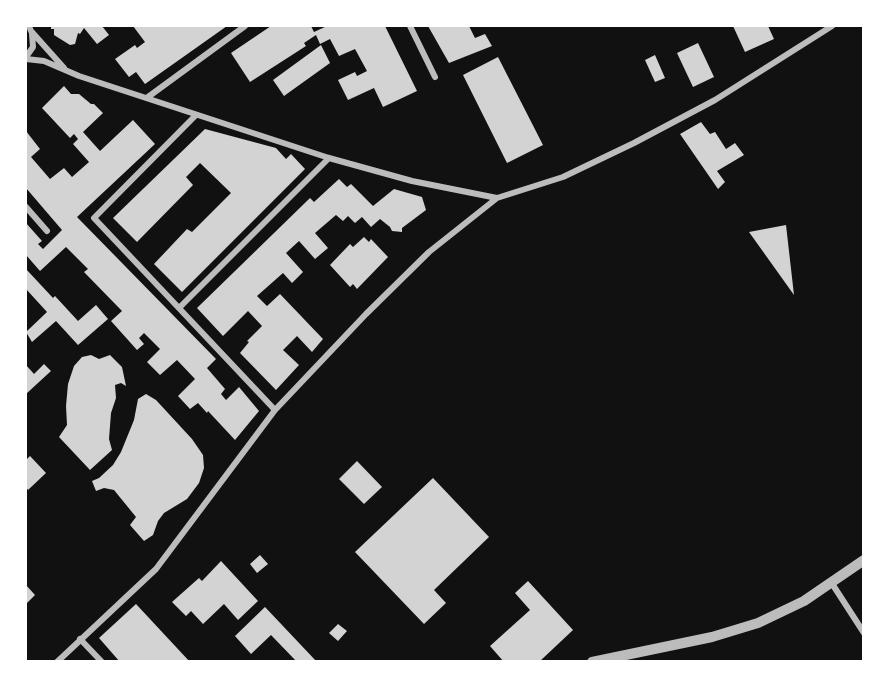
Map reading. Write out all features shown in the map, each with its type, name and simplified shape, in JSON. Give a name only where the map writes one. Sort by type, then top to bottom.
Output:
[{"type":"street","points":[[148,97],[245,26]]},
{"type":"street","points":[[410,26],[435,77]]},
{"type":"street","points":[[57,662],[156,569],[275,410],[366,314],[429,252],[497,198],[563,177],[634,144],[715,100],[832,26]]},
{"type":"street","points":[[825,31],[840,26]]},
{"type":"street","points":[[29,27],[64,69]]},
{"type":"street","points":[[29,27],[34,41],[26,58],[44,61],[79,76],[329,158],[412,181],[497,198]]},
{"type":"street","points":[[196,115],[94,218],[275,410]]},
{"type":"street","points":[[179,308],[329,158]]},
{"type":"street","points":[[26,207],[47,231]]},
{"type":"street","points":[[592,662],[712,637],[758,624],[804,602],[864,560]]},
{"type":"street","points":[[831,581],[864,633]]},
{"type":"street","points":[[80,639],[102,662]]},
{"type":"building","points":[[51,26],[102,26],[109,35],[97,44],[84,28],[80,34],[78,33],[75,44],[70,45],[54,35],[54,29],[51,29]]},
{"type":"building","points":[[133,26],[227,26],[145,84],[136,72],[129,77],[115,59],[135,45],[137,48],[145,42]]},
{"type":"building","points":[[271,26],[311,26],[314,32],[327,26],[385,26],[417,91],[383,107],[374,88],[348,100],[338,80],[355,72],[357,76],[367,71],[355,49],[339,56],[330,39],[320,44],[316,35],[304,43],[306,46],[250,82],[231,53]]},
{"type":"building","points":[[428,26],[469,26],[475,38],[485,34],[492,46],[449,63]]},
{"type":"building","points":[[733,26],[768,26],[774,39],[745,52]]},
{"type":"building","points":[[698,43],[714,77],[693,87],[677,53]]},
{"type":"building","points":[[321,45],[330,63],[284,96],[273,80]]},
{"type":"building","points":[[655,55],[665,78],[655,82],[645,60]]},
{"type":"building","points":[[498,57],[543,145],[507,163],[463,75]]},
{"type":"building","points":[[64,86],[71,94],[79,94],[103,113],[83,132],[100,151],[133,120],[155,144],[77,217],[216,359],[207,368],[225,389],[221,394],[226,400],[239,387],[259,411],[235,440],[198,403],[190,409],[178,396],[195,379],[177,360],[160,375],[147,362],[160,349],[144,333],[139,338],[144,344],[137,350],[111,321],[122,311],[84,272],[88,269],[66,247],[40,271],[26,255],[26,223],[42,241],[38,244],[43,249],[62,230],[26,188],[26,131],[40,149],[31,157],[50,179],[64,168],[72,177],[89,162],[73,144],[78,139],[74,134],[70,138],[42,108]]},
{"type":"building","points":[[701,122],[710,134],[715,132],[726,149],[735,143],[744,155],[717,171],[725,182],[718,189],[680,134]]},
{"type":"building","points":[[205,129],[276,148],[286,159],[291,154],[305,169],[182,292],[154,264],[187,229],[192,232],[231,193],[200,163],[186,177],[193,185],[137,242],[113,218]]},
{"type":"building","points":[[339,179],[347,187],[351,184],[373,206],[394,189],[422,197],[426,210],[402,228],[402,232],[392,231],[380,219],[371,227],[362,217],[355,223],[348,216],[343,221],[336,215],[315,233],[328,248],[315,259],[299,241],[286,253],[303,272],[292,283],[283,273],[257,296],[267,306],[280,294],[323,339],[312,352],[297,336],[283,350],[299,365],[276,390],[240,353],[249,342],[247,341],[262,326],[248,311],[223,336],[197,308],[310,198],[314,202]]},
{"type":"building","points":[[786,225],[794,295],[749,232]]},
{"type":"building","points":[[364,237],[369,242],[371,239],[388,257],[357,289],[353,284],[350,287],[330,265],[350,244],[353,247]]},
{"type":"building","points":[[26,269],[78,321],[96,305],[108,319],[78,345],[56,321],[32,342],[26,332],[47,312],[26,289]]},
{"type":"building","points":[[91,355],[99,359],[110,355],[122,367],[126,386],[121,383],[115,385],[116,398],[111,413],[109,439],[112,450],[90,470],[59,437],[67,425],[68,384],[74,366],[82,357]]},
{"type":"building","points":[[44,364],[51,371],[26,394],[26,365],[34,374]]},
{"type":"building","points":[[146,394],[156,400],[192,439],[203,455],[204,468],[199,483],[187,499],[164,513],[153,535],[144,541],[130,525],[136,517],[114,490],[104,488],[96,491],[92,481],[99,478],[113,465],[134,420],[138,399]]},
{"type":"building","points":[[30,456],[46,473],[28,490],[26,460]]},
{"type":"building","points":[[357,461],[382,487],[364,504],[339,479]]},
{"type":"building","points":[[433,478],[489,537],[434,590],[446,603],[424,624],[355,552]]},
{"type":"building","points":[[260,555],[268,564],[257,573],[250,564]]},
{"type":"building","points":[[221,561],[258,601],[238,620],[224,604],[203,624],[191,611],[186,616],[172,602],[199,578],[202,581]]},
{"type":"building","points":[[528,581],[573,630],[539,662],[504,662],[490,646],[530,610],[515,593]]},
{"type":"building","points":[[26,585],[35,595],[26,604]]},
{"type":"building","points":[[136,604],[190,662],[120,662],[99,638]]},
{"type":"building","points":[[265,607],[317,662],[297,662],[271,635],[251,654],[235,636]]},
{"type":"building","points":[[338,624],[347,631],[338,641],[329,633]]}]
